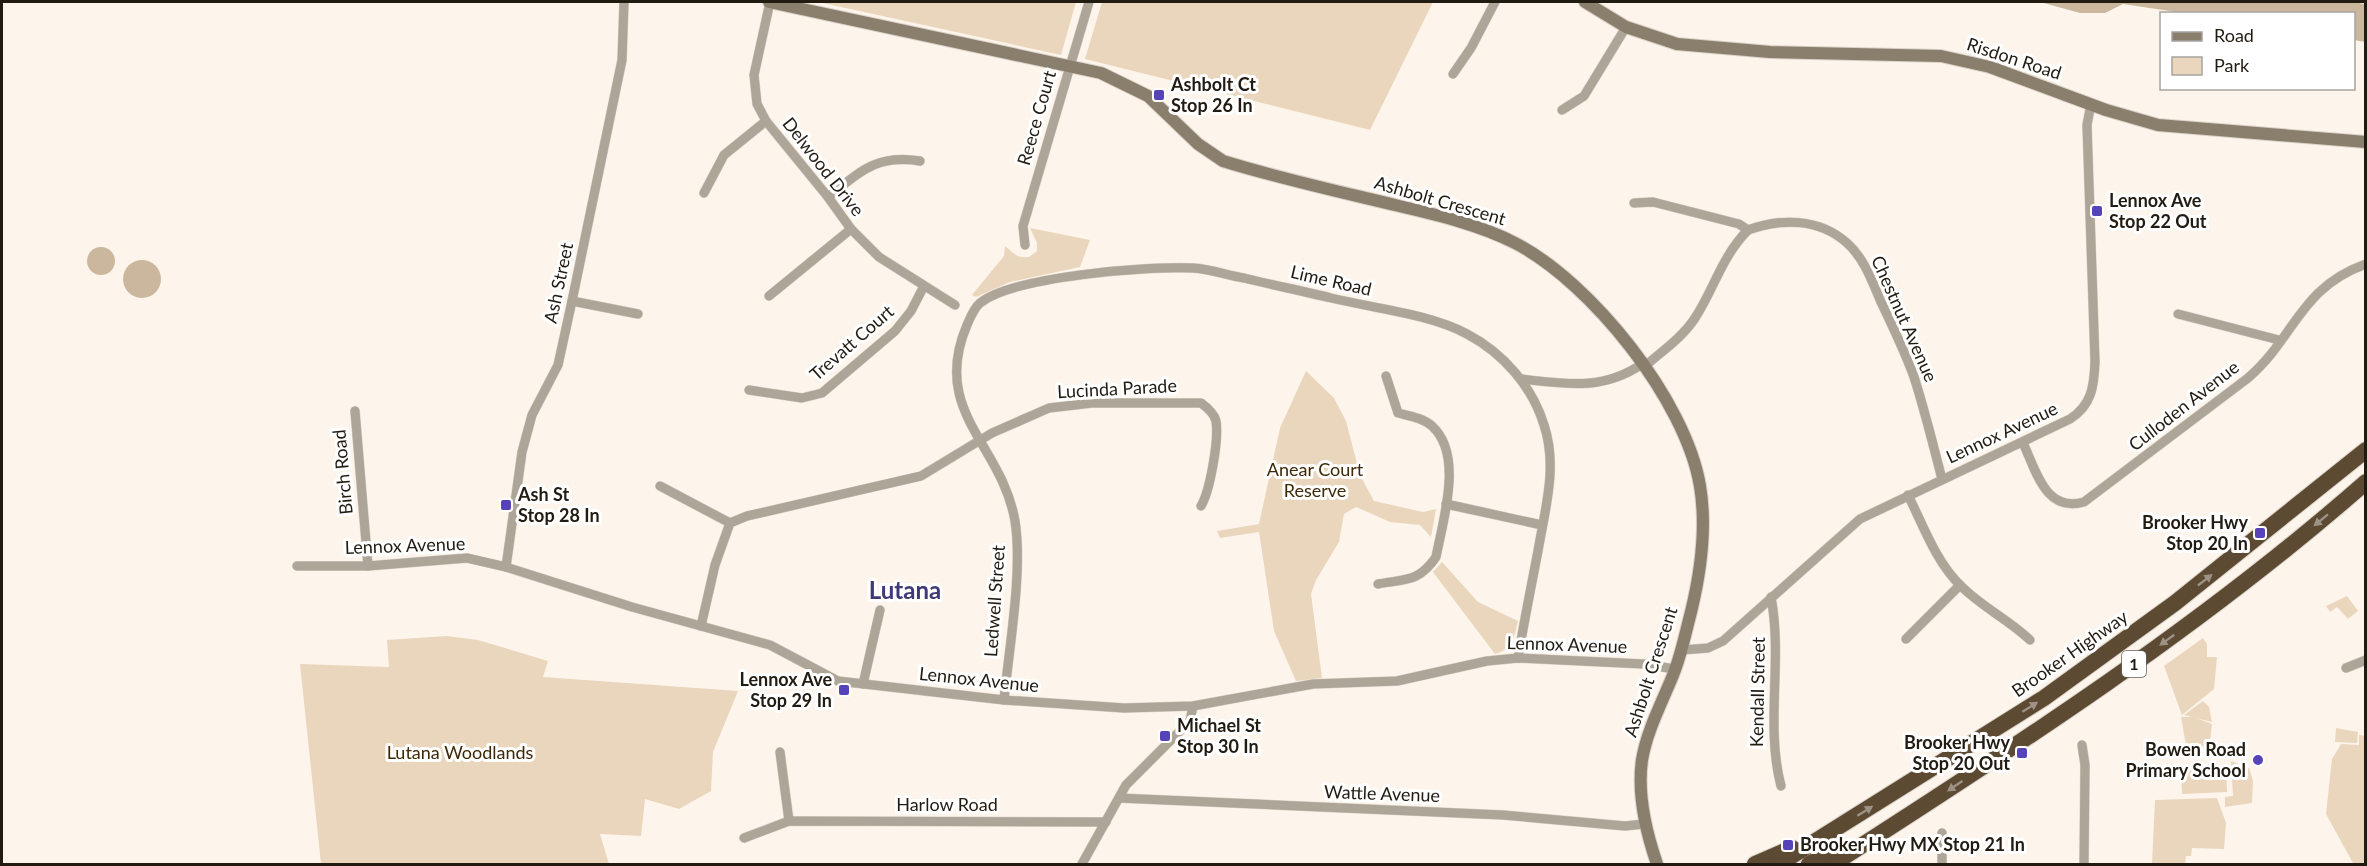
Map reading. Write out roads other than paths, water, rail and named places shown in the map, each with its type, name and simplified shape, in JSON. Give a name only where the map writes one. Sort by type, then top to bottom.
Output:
[{"type":"highway","name":"Brooker Highway","points":[[1779,864],[2044,698],[2175,603],[2366,450]]},
{"type":"highway","name":"1","points":[[1833,864],[2101,687],[2230,593],[2366,482]]},
{"type":"highway","points":[[1809,864],[1899,822]]},
{"type":"highway","points":[[1755,864],[1828,835]]},
{"type":"street","name":"Ash Street","points":[[506,567],[522,452],[532,415],[558,365],[572,301],[622,60],[624,2]]},
{"type":"street","name":"Ashbolt Crescent","points":[[770,2],[1101,73],[1148,96],[1198,144],[1223,161],[1437,216],[1513,242],[1543,260],[1580,290],[1643,365],[1678,420],[1696,466],[1700,487],[1703,515],[1701,555],[1682,650],[1645,745],[1642,763],[1644,824],[1657,863]]},
{"type":"street","name":"Delwood Drive","points":[[770,2],[754,75],[757,104],[766,121],[851,229],[879,257],[955,304]]},
{"type":"street","name":"Reece Court","points":[[1025,245],[1023,226],[1089,2]]},
{"type":"street","points":[[1453,74],[1471,48],[1495,2]]},
{"type":"street","name":"Risdon Road","points":[[1585,2],[1626,27],[1662,40],[1697,46],[1770,52],[1907,53],[1959,59],[1990,67],[2091,104],[2158,125],[2366,142]]},
{"type":"street","points":[[1562,110],[1584,96],[1626,27]]},
{"type":"street","name":"Lennox Avenue","points":[[1682,650],[1695,651],[1715,646],[1860,519],[2023,443],[2079,413],[2088,404],[2092,391],[2096,302],[2087,125],[2091,104]]},
{"type":"street","points":[[704,193],[724,154],[766,121]]},
{"type":"street","points":[[828,197],[869,165],[889,160],[920,161]]},
{"type":"street","points":[[1521,379],[1587,386],[1610,381],[1643,365],[1673,343],[1694,320],[1723,262],[1748,230],[1739,224],[1653,202],[1634,202]]},
{"type":"street","name":"Chestnut Avenue","points":[[1748,230],[1780,221],[1820,227],[1842,240],[1857,255],[1886,313],[1914,378],[1942,479]]},
{"type":"street","points":[[769,296],[851,229]]},
{"type":"street","name":"Culloden Avenue","points":[[2023,443],[2047,495],[2066,504],[2084,502],[2248,378],[2265,362],[2279,340],[2318,292],[2339,276],[2366,264]]},
{"type":"street","name":"Lime Road","points":[[980,441],[960,402],[954,379],[961,339],[973,313],[980,303],[999,294],[1074,275],[1198,268],[1428,320],[1465,333],[1488,347],[1521,379],[1544,424],[1550,451],[1551,481],[1518,658]]},
{"type":"street","name":"Trevatt Court","points":[[749,390],[802,398],[822,393],[895,331],[911,311],[924,286]]},
{"type":"street","points":[[572,301],[638,314]]},
{"type":"street","points":[[2178,314],[2279,340]]},
{"type":"street","points":[[1378,584],[1418,578],[1428,570],[1436,557],[1451,462],[1445,443],[1433,427],[1419,418],[1398,413],[1386,376]]},
{"type":"street","name":"Lucinda Parade","points":[[730,523],[747,516],[921,476],[1019,419],[1067,404],[1201,403],[1215,419],[1216,430],[1207,496],[1201,506]]},
{"type":"street","name":"Birch Road","points":[[354,411],[368,566]]},
{"type":"street","name":"Ledwell Street","points":[[980,441],[1008,493],[1015,521],[1018,552],[1004,700]]},
{"type":"street","points":[[660,486],[730,523],[715,565],[701,626]]},
{"type":"street","points":[[1908,495],[1933,548],[1959,585],[2014,625],[2030,640]]},
{"type":"street","points":[[1446,504],[1542,525]]},
{"type":"street","name":"Lennox Avenue","points":[[297,566],[368,566],[466,558],[506,567],[770,645],[838,681],[1004,700],[1124,708],[1193,706],[1313,684],[1397,681],[1487,661],[1518,658],[1643,664],[1675,669]]},
{"type":"street","points":[[1906,639],[1959,585]]},
{"type":"street","name":"Kendall Street","points":[[1771,597],[1776,622],[1774,760],[1781,786]]},
{"type":"street","points":[[863,684],[880,610]]},
{"type":"street","points":[[2346,668],[2366,660]]},
{"type":"street","points":[[1082,864],[1119,798],[1136,773],[1190,721],[1193,706]]},
{"type":"street","points":[[2082,745],[2085,765],[2084,864]]},
{"type":"street","points":[[780,752],[789,821]]},
{"type":"street","name":"Wattle Avenue","points":[[1119,798],[1503,815],[1625,826],[1644,824]]},
{"type":"street","name":"Harlow Road","points":[[744,838],[789,821],[1106,822]]},
{"type":"street","points":[[1942,832],[1942,864]]},
{"type":"place","name":"Ashbolt Ct Stop 26 In","points":[[1159,95]]},
{"type":"place","name":"Lennox Ave Stop 22 Out","points":[[2097,211]]},
{"type":"place","name":"Ash St Stop 28 In","points":[[506,505]]},
{"type":"place","name":"Brooker Hwy Stop 20 In","points":[[2260,533]]},
{"type":"place","name":"Lennox Ave Stop 29 In","points":[[844,690]]},
{"type":"place","name":"Michael St Stop 30 In","points":[[1165,736]]},
{"type":"place","name":"Brooker Hwy Stop 20 Out","points":[[2022,753]]},
{"type":"place","name":"Bowen Road Primary School","points":[[2258,760]]},
{"type":"place","name":"Brooker Hwy MX Stop 21 In","points":[[1788,845]]},
{"type":"district","name":"Lutana","points":[[905,591]]},
{"type":"park label","name":"Anear Court Reserve","points":[[1315,480]]},
{"type":"park label","name":"Lutana Woodlands","points":[[460,753]]}]
